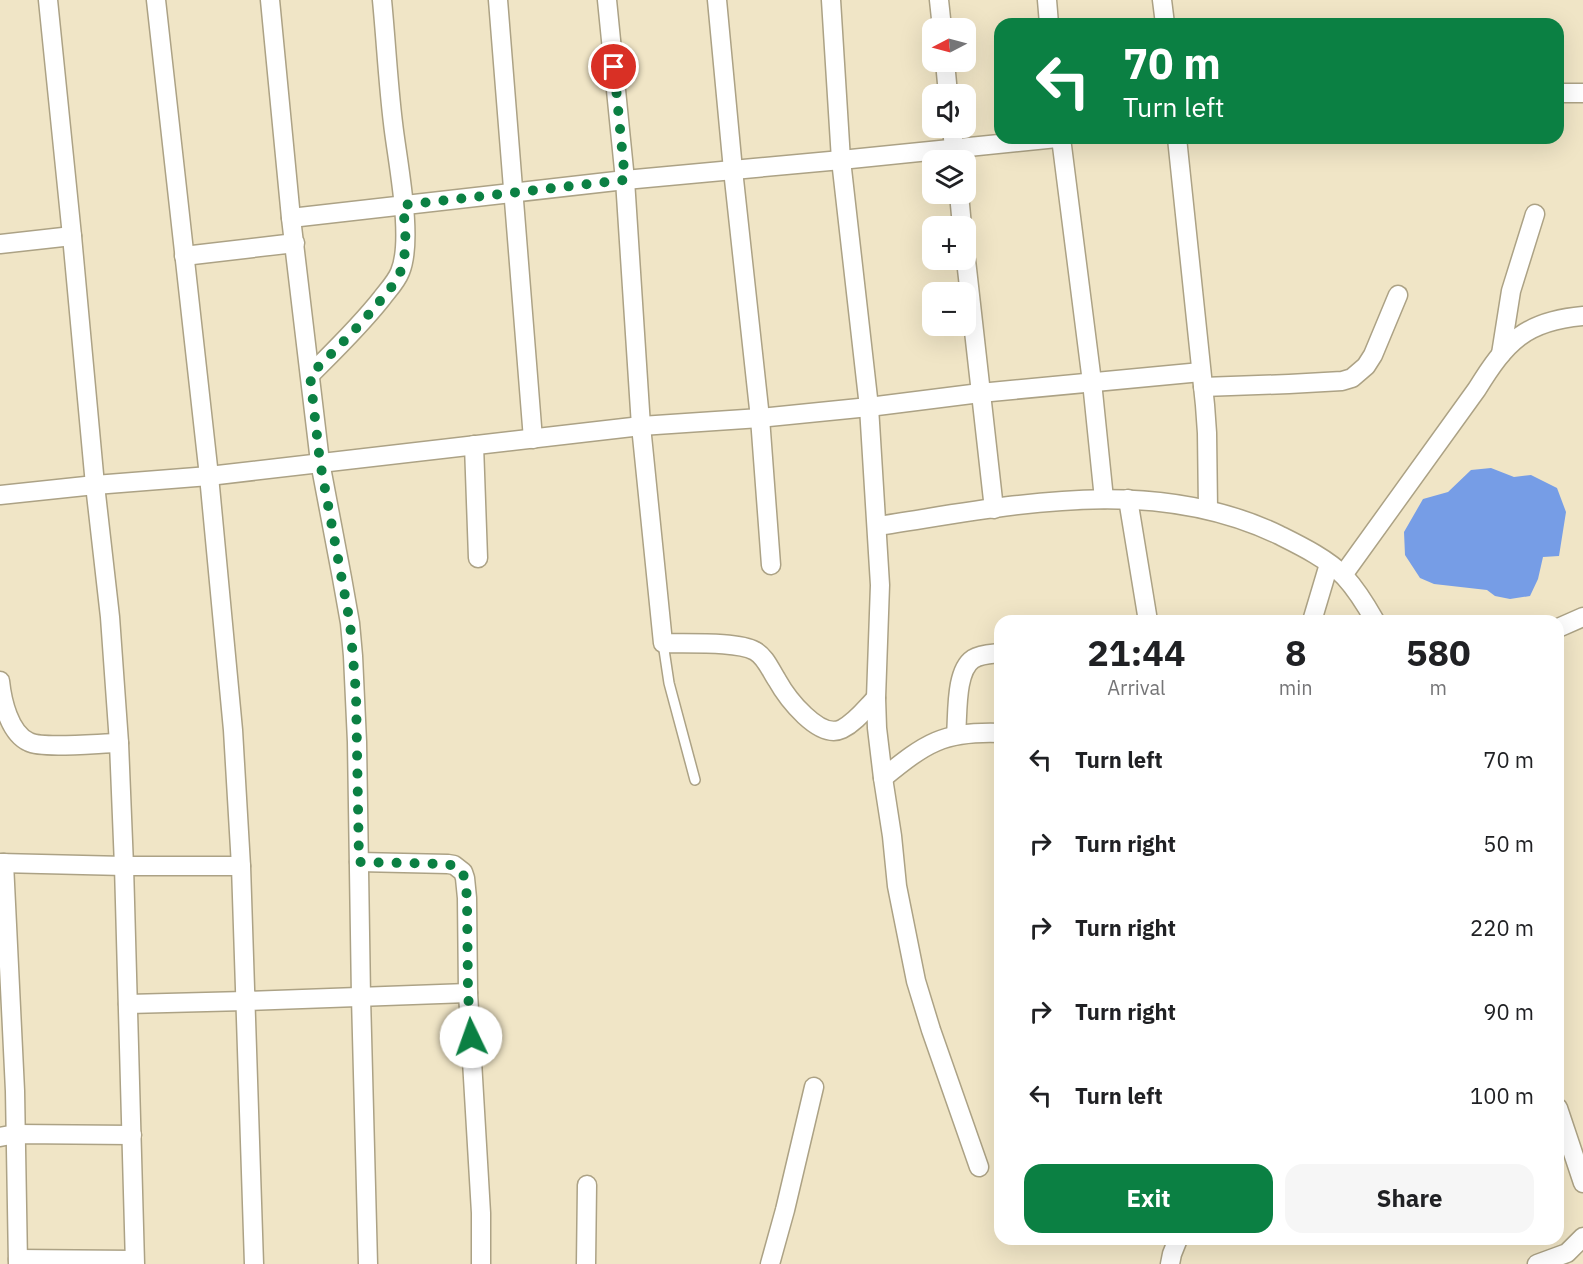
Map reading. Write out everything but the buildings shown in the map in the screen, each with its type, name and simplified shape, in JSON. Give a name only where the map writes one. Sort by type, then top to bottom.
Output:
[{"type":"street","points":[[48,0],[110,617],[119,743],[124,866],[132,1135],[134,1262],[18,1261],[8,1136],[2,863],[124,866],[241,866]]},
{"type":"street","points":[[156,0],[209,476],[233,730],[241,866],[254,1264]]},
{"type":"street","points":[[270,0],[291,218],[320,462],[350,623],[356,693],[368,1264]]},
{"type":"street","points":[[310,375],[373,310],[392,286],[400,273],[403,262],[405,239],[403,205],[382,0]]},
{"type":"street","points":[[498,0],[533,439]]},
{"type":"street","points":[[607,0],[625,180],[641,426],[663,643],[742,646],[752,649],[759,653],[797,707],[814,723],[828,731],[834,732],[847,726],[876,698]]},
{"type":"street","points":[[717,0],[760,418],[771,565]]},
{"type":"street","points":[[831,0],[841,160],[870,407],[880,585],[877,728],[883,778],[897,886],[916,981],[979,1167]]},
{"type":"street","points":[[939,0],[941,18]]},
{"type":"street","points":[[1047,0],[1048,18]]},
{"type":"street","points":[[1162,0],[1164,18]]},
{"type":"street","points":[[1564,93],[1583,93]]},
{"type":"street","points":[[976,151],[1020,144]]},
{"type":"street","points":[[1060,144],[1092,382],[1104,499]]},
{"type":"street","points":[[1178,144],[1207,433],[1208,509]]},
{"type":"street","points":[[291,218],[625,180],[841,160],[922,156]]},
{"type":"street","points":[[1501,354],[1511,291],[1535,214]]},
{"type":"street","points":[[0,244],[72,236]]},
{"type":"street","points":[[184,256],[295,243]]},
{"type":"street","points":[[967,270],[994,509]]},
{"type":"street","points":[[0,495],[95,484],[209,476],[641,426],[760,418],[1092,382],[1202,380],[1289,384],[1341,381],[1352,378],[1366,366],[1373,355],[1398,294]]},
{"type":"street","points":[[1315,615],[1336,569],[1511,342],[1525,332],[1545,324],[1583,316]]},
{"type":"street","points":[[474,445],[478,558]]},
{"type":"street","points":[[877,526],[1065,500],[1128,500],[1173,503],[1208,509],[1264,528],[1336,569],[1359,595],[1371,615]]},
{"type":"street","points":[[1128,500],[1147,615]]},
{"type":"street","points":[[1564,625],[1583,616]]},
{"type":"street","points":[[956,735],[961,677],[965,668],[971,660],[994,653]]},
{"type":"street","points":[[0,681],[7,714],[12,724],[29,742],[43,745],[119,743]]},
{"type":"street","points":[[883,778],[921,749],[940,740],[956,735],[994,733]]},
{"type":"street","points":[[359,862],[448,864],[454,865],[463,872],[465,878],[468,993],[481,1213],[481,1264]]},
{"type":"street","points":[[128,1004],[468,993]]},
{"type":"street","points":[[770,1264],[814,1087]]},
{"type":"street","points":[[1564,1126],[1583,1183]]},
{"type":"street","points":[[8,1136],[132,1135]]},
{"type":"street","points":[[586,1264],[587,1185]]},
{"type":"street","points":[[1537,1264],[1567,1253],[1583,1237]]},
{"type":"street","points":[[1170,1264],[1176,1245]]},
{"type":"lane","points":[[663,643],[675,709],[695,780]]},
{"type":"water","points":[[1491,468],[1514,477],[1531,475],[1557,488],[1566,512],[1559,556],[1543,557],[1538,579],[1530,596],[1510,599],[1495,596],[1487,590],[1434,584],[1420,578],[1405,555],[1404,532],[1423,499],[1448,492],[1471,470]]},
{"type":"route","points":[[471,1037],[467,898],[463,872],[454,865],[448,864],[359,862],[356,693],[350,623],[320,462],[310,375],[373,310],[400,273],[405,239],[403,205],[625,180],[614,67]]}]
